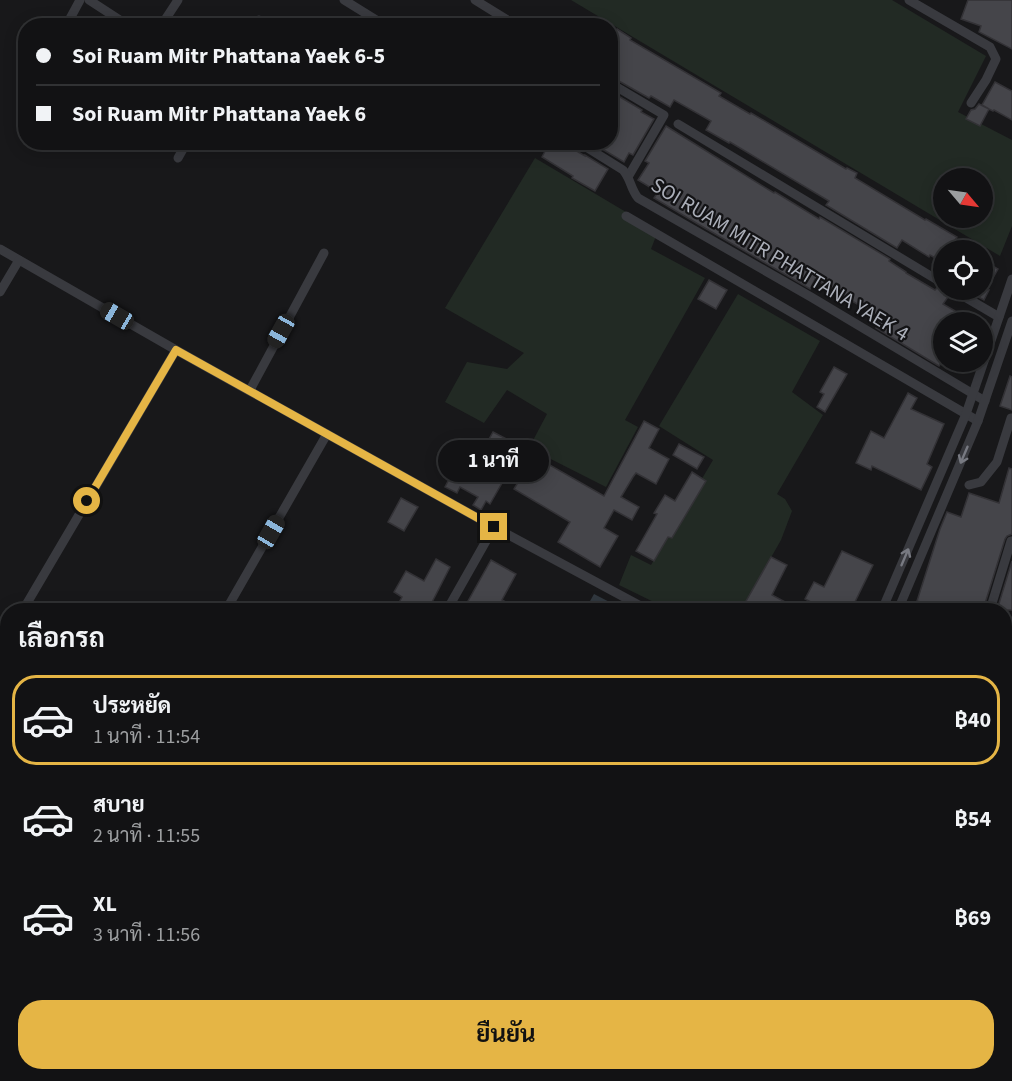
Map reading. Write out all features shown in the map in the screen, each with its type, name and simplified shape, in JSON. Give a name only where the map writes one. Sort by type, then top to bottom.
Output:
[{"type":"street","points":[[70,18],[80,0]]},
{"type":"street","points":[[89,0],[117,18]]},
{"type":"street","points":[[166,18],[178,0]]},
{"type":"street","points":[[344,0],[373,18]]},
{"type":"street","points":[[476,0],[504,18]]},
{"type":"street","points":[[909,0],[990,47],[996,59],[971,103]]},
{"type":"street","points":[[618,87],[664,115],[628,177]]},
{"type":"street","points":[[678,124],[933,277]]},
{"type":"street","points":[[178,158],[182,150]]},
{"type":"street","name":"SOI RUAM MITR PHATTANA YAEK 4","points":[[591,150],[623,170],[638,198],[811,297],[985,401]]},
{"type":"street","points":[[626,216],[978,421]]},
{"type":"street","points":[[0,249],[176,350],[635,603]]},
{"type":"street","points":[[250,390],[324,252]]},
{"type":"street","points":[[0,292],[19,260]]},
{"type":"street","points":[[885,603],[966,414],[1012,279]]},
{"type":"street","points":[[971,300],[999,316]]},
{"type":"street","points":[[903,603],[978,421],[1012,321]]},
{"type":"street","points":[[27,603],[176,350]]},
{"type":"street","points":[[969,485],[981,482],[997,462],[1011,418]]},
{"type":"street","points":[[230,603],[327,434]]},
{"type":"street","points":[[1001,449],[1012,453]]},
{"type":"street","points":[[451,603],[494,527]]},
{"type":"street","points":[[992,603],[1011,541]]},
{"type":"shaded area","points":[[571,0],[892,0],[986,56],[958,112],[1012,140],[1012,226],[1000,256],[993,252],[993,240],[973,240],[953,228],[993,228],[993,168],[933,168],[933,216],[618,28],[618,18],[601,18]]},
{"type":"shaded area","points":[[535,158],[658,231],[651,249],[705,278],[625,420],[638,427],[606,487],[529,448],[547,414],[507,390],[484,423],[445,402],[467,362],[507,369],[524,353],[445,308]]},
{"type":"shaded area","points":[[738,294],[820,341],[792,392],[823,415],[777,494],[785,499],[792,511],[781,540],[745,603],[656,603],[619,585],[631,555],[651,565],[713,460],[659,426]]},
{"type":"shaded area","points":[[594,594],[611,603],[589,603]]},
{"type":"building","points":[[968,0],[1012,0],[1012,49],[979,32],[981,26],[961,19]]},
{"type":"building","points":[[618,30],[631,38],[630,40],[721,93],[719,96],[846,169],[857,173],[855,178],[933,223],[933,228],[942,228],[957,237],[955,240],[933,240],[933,257],[930,255],[929,257],[902,240],[897,248],[826,205],[829,201],[706,130],[711,121],[674,100],[670,107],[651,96],[649,98],[618,81]]},
{"type":"building","points":[[995,82],[1012,91],[1012,120],[994,110],[982,105]]},
{"type":"building","points":[[618,96],[654,119],[633,155],[629,153],[624,162],[604,150],[618,150]]},
{"type":"building","points":[[979,104],[989,109],[980,126],[966,119],[971,110]]},
{"type":"building","points":[[666,126],[774,193],[819,219],[820,217],[890,259],[889,261],[906,273],[933,289],[933,300],[946,300],[943,304],[957,312],[933,312],[933,362],[876,328],[881,318],[815,279],[810,289],[654,198],[658,192],[638,180],[649,163],[645,161]]},
{"type":"building","points":[[546,150],[575,150],[608,169],[595,191],[542,157]]},
{"type":"building","points":[[993,266],[998,269],[993,278]]},
{"type":"building","points":[[709,280],[727,290],[716,309],[698,299]]},
{"type":"building","points":[[834,367],[847,374],[825,412],[817,407],[824,394],[820,392]]},
{"type":"building","points":[[1010,376],[1012,377],[1012,410],[1000,406]]},
{"type":"building","points":[[908,393],[917,398],[911,409],[944,424],[927,464],[932,467],[921,490],[872,466],[871,470],[856,463],[871,431],[884,438]]},
{"type":"building","points":[[644,421],[659,429],[649,448],[669,459],[656,484],[636,473],[633,477],[621,497],[639,507],[632,520],[614,510],[604,528],[618,536],[600,567],[558,542],[570,522],[514,489],[534,456],[604,496]]},
{"type":"building","points":[[493,432],[512,442],[510,444],[516,448],[498,481],[502,483],[490,504],[486,501],[481,510],[473,505],[478,497],[460,487],[457,493],[445,487],[460,458],[475,464]]},
{"type":"building","points":[[679,444],[704,457],[697,469],[673,455]]},
{"type":"building","points":[[1009,468],[1012,469],[1012,534],[1005,539],[985,603],[917,601],[947,512],[961,517],[969,493],[999,503]]},
{"type":"building","points":[[692,472],[706,481],[672,538],[668,537],[654,561],[636,551],[665,495],[675,501]]},
{"type":"building","points":[[401,498],[418,507],[404,531],[388,522]]},
{"type":"building","points":[[842,551],[873,565],[854,603],[813,603],[805,599],[814,582],[824,587]]},
{"type":"building","points":[[771,557],[787,565],[772,595],[787,603],[745,603]]},
{"type":"building","points":[[436,559],[450,567],[432,603],[399,603],[402,597],[394,592],[406,571],[424,581]]},
{"type":"building","points":[[491,560],[516,574],[502,600],[507,603],[467,603]]},
{"type":"building","points":[[1012,561],[1012,603],[999,603]]},
{"type":"route","points":[[87,501],[176,350],[494,527]]}]
